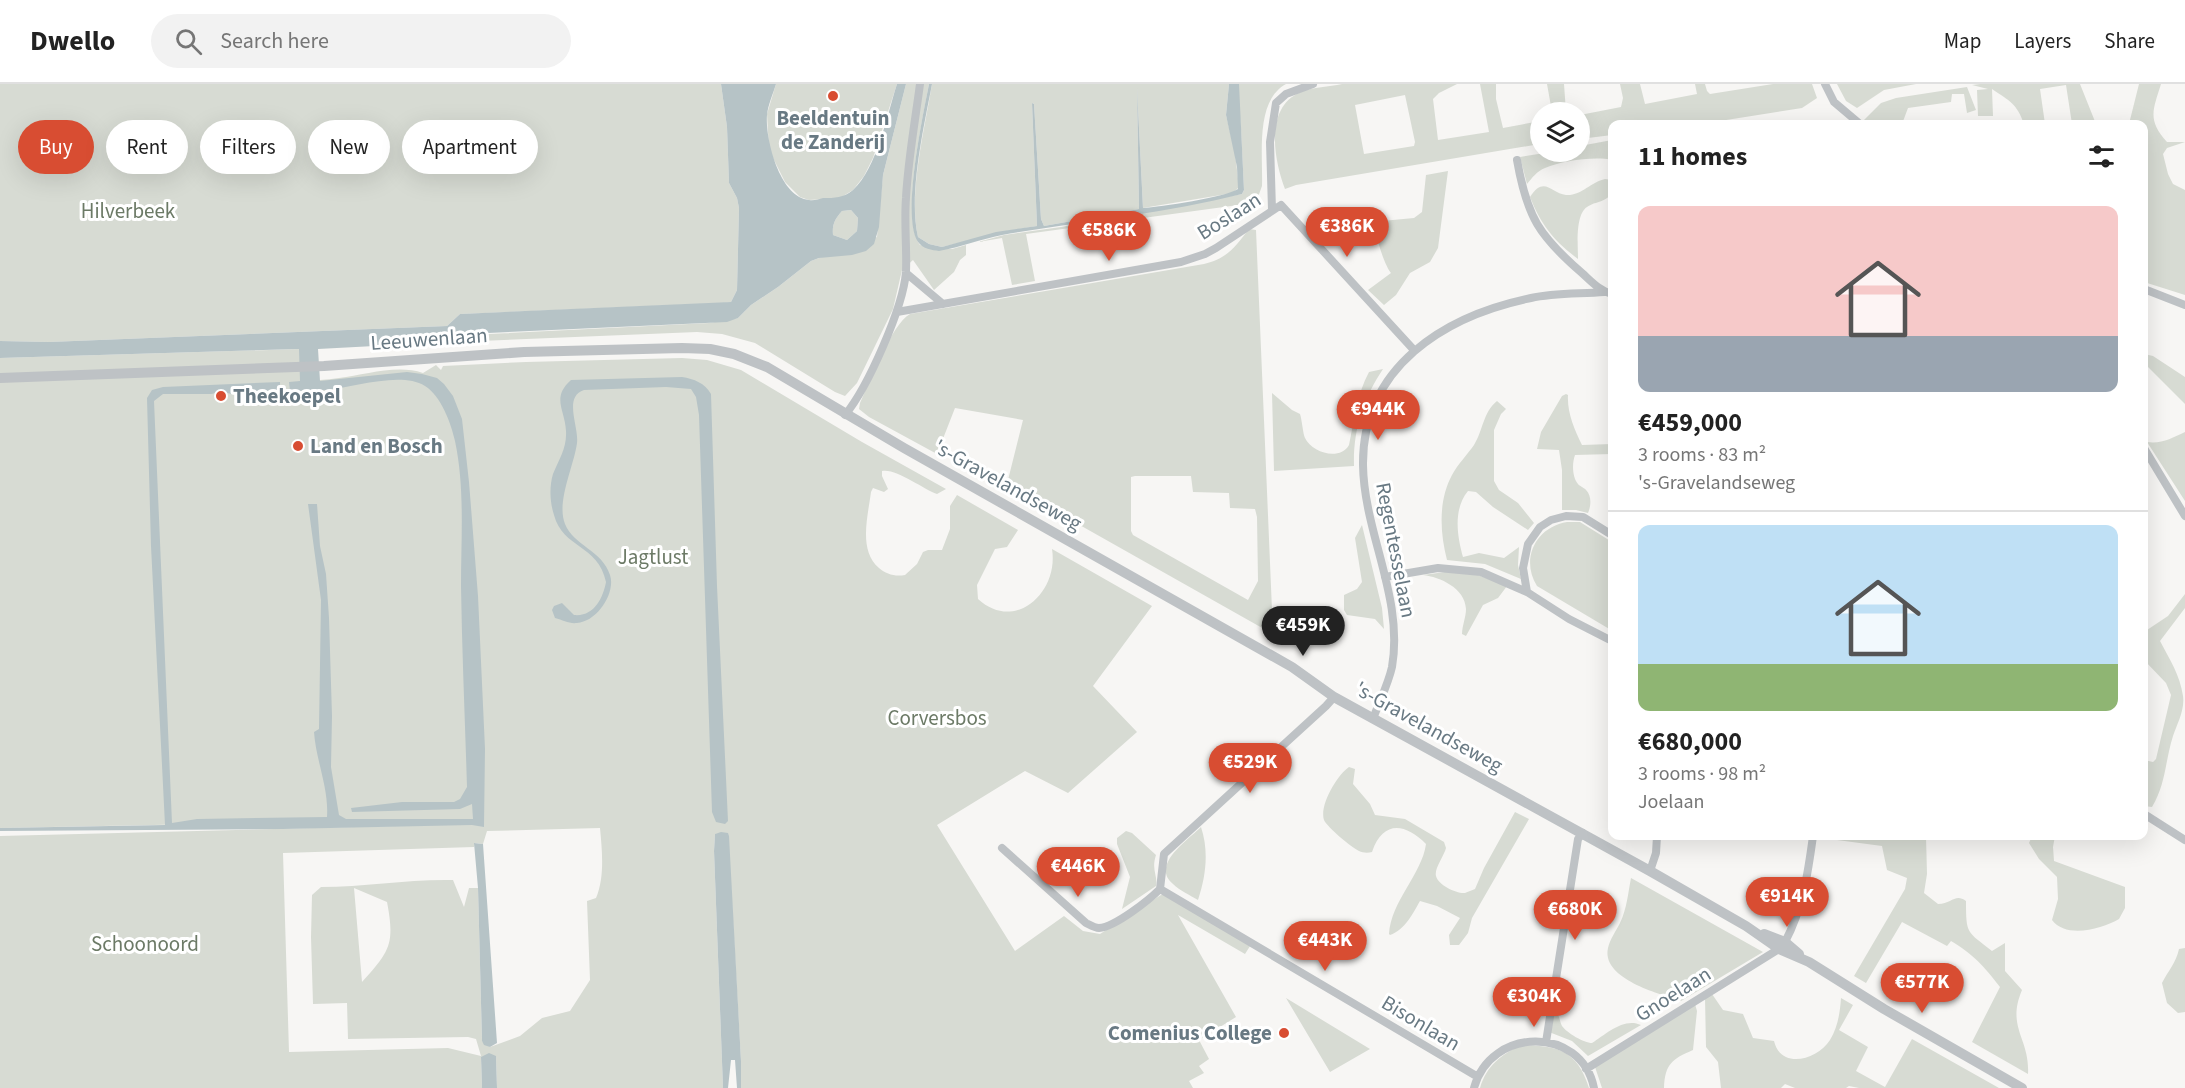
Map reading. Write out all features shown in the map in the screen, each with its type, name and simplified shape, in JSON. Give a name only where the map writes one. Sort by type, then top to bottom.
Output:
[{"type":"street","points":[[845,415],[859,395],[897,312],[906,273],[906,199],[920,84]]},
{"type":"street","points":[[1272,210],[1270,142],[1276,103],[1286,94],[1313,84]]},
{"type":"street","points":[[1826,84],[1834,102],[1853,120]]},
{"type":"street","points":[[1517,160],[1522,189],[1535,224],[1574,266],[1608,293]]},
{"type":"street","name":"Boslaan","points":[[897,312],[1181,262],[1216,248],[1281,205],[1413,350]]},
{"type":"street","points":[[906,273],[943,304]]},
{"type":"street","points":[[2148,290],[2185,304]]},
{"type":"street","name":"Regentesselaan","points":[[1373,719],[1392,668],[1394,641],[1392,614],[1367,504],[1363,466],[1365,431],[1370,412],[1379,394],[1394,371],[1413,350],[1464,319],[1533,297],[1608,293]]},
{"type":"street","name":"Leeuwenlaan","points":[[0,378],[324,366],[513,352],[682,348],[734,354],[767,367],[845,415]]},
{"type":"street","name":"'s-Gravelandseweg","points":[[845,415],[1292,667],[1334,697],[1782,945],[1884,1009],[2022,1088]]},
{"type":"street","points":[[2148,455],[2185,516]]},
{"type":"street","points":[[1527,592],[1523,568],[1528,544],[1540,527],[1551,520],[1566,516],[1583,517],[1608,532]]},
{"type":"street","points":[[1385,578],[1438,568],[1481,572],[1527,592],[1569,620],[1608,639]]},
{"type":"street","points":[[1002,848],[1086,922],[1097,928],[1108,926],[1160,890],[1164,855],[1334,697]]},
{"type":"street","points":[[2148,817],[2185,840]]},
{"type":"street","points":[[1546,1042],[1578,839],[1583,833]]},
{"type":"street","points":[[1650,871],[1656,853],[1657,840]]},
{"type":"street","points":[[1782,945],[1799,911],[1806,885],[1812,840]]},
{"type":"street","name":"Bisonlaan","points":[[1160,890],[1478,1077]]},
{"type":"street","name":"Gnoelaan","points":[[1586,1069],[1782,945]]},
{"type":"street","points":[[1474,1088],[1489,1060],[1506,1047],[1526,1041],[1546,1042],[1562,1047],[1575,1056],[1586,1069],[1594,1088]]},
{"type":"green space","name":"Hilverbeek","points":[[0,84],[721,84],[727,127],[729,183],[737,198],[739,208],[737,290],[731,302],[460,314],[447,326],[49,342],[0,341]]},
{"type":"green space","points":[[776,84],[897,84],[873,158],[864,176],[853,190],[840,198],[809,200],[800,197],[785,182],[769,150],[767,114]]},
{"type":"green space","points":[[906,84],[929,84],[912,191],[914,232],[920,245],[952,249],[966,245],[966,255],[960,260],[954,272],[934,290],[913,260],[902,270],[893,309],[857,383],[845,396],[755,343],[722,334],[697,332],[432,343],[468,335],[709,323],[738,318],[751,305],[811,261],[877,237],[883,175]]},
{"type":"green space","points":[[932,84],[1229,84],[1226,115],[1235,153],[1239,187],[1233,193],[1143,208],[1137,88],[1139,209],[1044,226],[1041,219],[1034,104],[1032,103],[1037,226],[942,247],[929,244],[918,237],[915,201],[916,181]]},
{"type":"green space","points":[[1237,84],[1286,84],[1276,92],[1265,115],[1262,186],[1253,203],[1026,234],[1035,281],[1012,285],[1002,238],[978,242],[1004,235],[1242,194],[1244,190]]},
{"type":"green space","points":[[1342,84],[1457,84],[1439,93],[1433,99],[1438,140],[1489,132],[1480,84],[1496,84],[1496,99],[1503,128],[1530,123],[1530,146],[1296,185],[1285,189],[1275,150],[1277,122],[1281,109],[1289,99],[1311,89]],"holes":[[[1405,95],[1414,146],[1364,154],[1355,105]]]},
{"type":"green space","points":[[1547,84],[1564,84],[1565,102],[1550,102]]},
{"type":"green space","points":[[1620,84],[1640,84],[1645,104],[1697,94],[1695,84],[1705,84],[1710,94],[1773,84],[1812,84],[1817,98],[1802,108],[1726,120],[1608,120],[1608,136],[1590,138],[1590,113],[1621,107],[1623,98]]},
{"type":"green space","points":[[1837,84],[1916,84],[1884,90],[1857,108],[1846,101]]},
{"type":"green space","points":[[2080,84],[2094,120],[2071,120],[2066,85],[2040,89],[2044,120],[2022,120],[2012,104],[1992,89],[1993,116],[1978,116],[1977,90],[1988,89],[1972,85]]},
{"type":"green space","points":[[2139,84],[2161,84],[2154,108],[2156,127],[2167,142],[2185,142],[2167,148],[2163,154],[2173,184],[2185,190],[2185,295],[2148,283],[2148,120],[2130,120]]},
{"type":"green space","points":[[1967,87],[1976,110],[1967,113],[1964,94],[1952,94],[1951,102],[1908,108],[1904,120],[1864,120],[1881,103],[1896,98]]},
{"type":"green space","points":[[1608,141],[1608,159],[1590,159],[1590,144]]},
{"type":"green space","points":[[1530,155],[1530,162],[1565,162],[1545,168],[1527,184],[1520,157]]},
{"type":"green space","points":[[1448,171],[1438,248],[1430,262],[1410,273],[1396,295],[1384,305],[1368,290],[1391,273],[1379,246],[1378,225],[1382,221],[1414,218],[1422,212],[1426,175]]},
{"type":"green space","points":[[1608,179],[1608,197],[1583,211],[1578,231],[1578,259],[1549,232],[1530,197],[1539,187],[1548,187],[1561,194],[1571,195]]},
{"type":"green space","points":[[851,210],[858,218],[857,231],[847,240],[833,235],[834,225],[842,211]]},
{"type":"green space","points":[[1249,229],[1256,230],[1273,634],[1007,484],[1023,420],[955,408],[937,454],[869,417],[859,409],[888,341],[910,314],[1212,262],[1225,255]],"holes":[[[1191,476],[1193,492],[1229,493],[1230,508],[1255,509],[1258,581],[1248,600],[1133,535],[1131,531],[1131,477]]]},
{"type":"green space","points":[[300,349],[301,381],[334,379],[392,370],[423,373],[436,365],[441,370],[443,366],[682,358],[707,360],[741,370],[946,489],[937,494],[895,473],[882,471],[888,489],[884,492],[873,488],[871,492],[866,542],[873,561],[885,572],[905,575],[917,564],[923,552],[942,550],[950,529],[950,506],[957,495],[1018,530],[1007,547],[995,549],[977,585],[978,599],[992,608],[1006,612],[1032,603],[1049,580],[1052,549],[1152,606],[1093,686],[1137,732],[1068,793],[1025,771],[937,825],[1015,951],[1064,916],[1083,931],[1100,934],[1161,895],[1168,895],[1252,943],[1245,954],[1178,915],[1236,1017],[1199,1040],[1209,1059],[1199,1066],[1204,1073],[1189,1081],[1193,1088],[741,1088],[728,833],[715,834],[714,851],[723,1088],[497,1088],[496,1056],[481,1057],[482,1088],[0,1088],[0,836],[473,824],[472,819],[0,828],[0,358]],"holes":[[[600,828],[601,881],[596,898],[587,901],[590,980],[570,1011],[542,1018],[520,1036],[490,1047],[482,1041],[478,888],[469,888],[464,907],[453,880],[321,887],[312,895],[313,1004],[347,1003],[348,1039],[468,1037],[476,1039],[481,1056],[448,1048],[289,1052],[283,853],[474,847],[475,843],[483,844],[487,831]],[[354,888],[387,902],[389,916],[388,946],[379,962],[362,982]]]},
{"type":"green space","points":[[2148,355],[2185,377],[2185,404],[2148,367]]},
{"type":"green space","points":[[1383,369],[1365,403],[1357,427],[1354,466],[1274,471],[1272,393],[1300,414],[1304,436],[1314,448],[1326,453],[1339,453],[1349,445],[1359,398],[1369,372]]},
{"type":"green space","points":[[1568,395],[1572,420],[1582,445],[1608,444],[1608,454],[1575,455],[1573,466],[1576,481],[1578,485],[1586,489],[1590,498],[1588,513],[1562,510],[1562,470],[1559,450],[1537,449],[1541,432],[1562,396]]},
{"type":"green space","points":[[1497,401],[1506,409],[1501,414],[1494,430],[1494,481],[1499,490],[1518,503],[1534,523],[1528,530],[1493,507],[1476,492],[1468,491],[1458,514],[1459,540],[1463,557],[1479,553],[1504,558],[1519,547],[1518,565],[1521,579],[1485,564],[1447,560],[1443,539],[1442,506],[1447,485],[1454,471],[1477,440],[1486,416]]},
{"type":"green space","points":[[2185,432],[2185,501],[2148,444]]},
{"type":"green space","points":[[1580,522],[1608,540],[1608,628],[1537,586],[1532,576],[1531,555],[1539,537],[1556,525]]},
{"type":"green space","points":[[1362,525],[1382,608],[1384,629],[1375,619],[1347,615],[1344,610],[1344,595],[1357,589],[1362,582],[1355,538]]},
{"type":"green space","points":[[1445,572],[1478,575],[1507,586],[1498,598],[1483,605],[1466,636],[1462,634],[1466,609],[1461,595],[1444,581],[1423,575]]},
{"type":"green space","points":[[2185,594],[2185,608],[2160,641],[2180,681],[2183,706],[2170,745],[2160,790],[2152,807],[2148,806],[2148,761],[2153,762],[2156,759],[2171,695],[2166,683],[2148,664],[2148,629],[2168,616]]},
{"type":"green space","points":[[1349,767],[1355,769],[1353,784],[1370,804],[1375,815],[1405,819],[1444,842],[1446,848],[1436,870],[1436,876],[1444,886],[1457,892],[1465,893],[1475,889],[1515,812],[1529,819],[1472,918],[1468,933],[1459,945],[1450,945],[1449,935],[1460,918],[1437,906],[1420,901],[1404,925],[1395,933],[1389,934],[1395,910],[1419,866],[1426,844],[1410,832],[1395,828],[1382,834],[1372,852],[1364,852],[1359,851],[1330,827],[1324,820],[1324,806],[1335,783]]},
{"type":"green space","points":[[1201,827],[1206,864],[1198,900],[1173,884],[1167,877],[1166,869],[1174,853]]},
{"type":"green space","points":[[1126,831],[1132,833],[1156,855],[1154,865],[1156,886],[1122,909],[1130,877],[1117,844],[1117,838]]},
{"type":"green space","points":[[1837,840],[1926,840],[1927,874],[1924,893],[1938,904],[1956,898],[1966,901],[1968,926],[1973,935],[1992,951],[2005,943],[2005,971],[2022,990],[2016,1014],[2026,1051],[2028,1074],[1972,1042],[2000,987],[1978,961],[1951,941],[1947,946],[1902,922],[1866,983],[1854,976],[1905,889],[1907,878],[1887,870],[1882,846]]},
{"type":"green space","points":[[2030,840],[2054,840],[2054,861],[2125,887],[2125,908],[2119,919],[2094,929],[2075,931],[2058,926],[2052,920],[2058,899],[2057,877],[2039,859],[2029,843]]},
{"type":"green space","points":[[1631,878],[1763,952],[1681,1001],[1634,984],[1622,977],[1608,959],[1608,948],[1624,912]]},
{"type":"green space","points":[[2185,948],[2185,1012],[2178,1013],[2167,1003],[2162,983],[2179,949]]},
{"type":"green space","points":[[1712,994],[1723,1010],[1743,1014],[1753,1038],[1774,1041],[1778,1050],[1791,1059],[1800,1059],[1817,1053],[1830,1040],[1838,1019],[1841,998],[1853,1005],[1839,1030],[1868,1047],[1856,1071],[1885,1087],[1912,1039],[1999,1088],[1859,1088],[1849,1086],[1846,1088],[1795,1088],[1785,1084],[1781,1088],[1721,1088],[1718,1062],[1706,1047],[1705,998]]},
{"type":"green space","points":[[1286,998],[1370,1049],[1330,1072]]},
{"type":"green space","points":[[1695,1004],[1697,1011],[1693,1050],[1671,1063],[1666,1073],[1664,1088],[1602,1088],[1594,1064]]},
{"type":"green space","points":[[1552,1010],[1558,1015],[1564,1029],[1589,1043],[1622,1025],[1635,1023],[1641,1025],[1588,1056],[1572,1041],[1549,1032]]},
{"type":"green space","points":[[1521,1045],[1556,1049],[1572,1058],[1579,1065],[1589,1088],[1480,1088],[1491,1067],[1507,1053]]},
{"type":"shaded area","points":[[721,84],[776,84],[768,111],[767,125],[772,152],[782,179],[799,197],[816,200],[839,197],[853,190],[869,169],[897,84],[906,84],[883,175],[879,227],[874,244],[866,251],[852,255],[819,258],[811,261],[751,305],[738,318],[727,322],[488,333],[431,343],[318,349],[320,381],[407,372],[437,378],[453,396],[462,419],[478,596],[485,749],[484,827],[472,825],[0,831],[0,828],[165,825],[151,546],[147,398],[152,390],[163,387],[280,382],[280,391],[163,394],[154,401],[172,823],[197,819],[327,817],[326,796],[314,732],[319,729],[321,600],[308,504],[317,504],[320,546],[326,574],[332,716],[331,767],[339,815],[346,819],[473,819],[472,804],[460,809],[352,812],[351,808],[402,802],[454,802],[460,799],[467,787],[461,611],[460,477],[451,426],[431,390],[415,382],[390,380],[337,389],[290,391],[289,382],[300,381],[299,349],[0,358],[0,341],[49,342],[447,326],[460,314],[731,302],[737,290],[739,208],[737,198],[729,183],[727,127]],"holes":[[[851,210],[858,218],[857,231],[847,240],[833,235],[834,222],[842,211]]]},
{"type":"shaded area","points":[[929,84],[932,84],[918,160],[915,220],[918,237],[929,244],[942,247],[996,232],[1037,226],[1032,103],[1034,104],[1041,219],[1044,226],[1139,209],[1137,88],[1143,208],[1207,198],[1238,189],[1237,167],[1226,115],[1229,84],[1239,84],[1244,190],[1242,194],[1182,207],[1002,235],[939,251],[928,249],[918,242],[913,229],[912,189]]},
{"type":"shaded area","points":[[682,377],[699,382],[711,394],[728,821],[725,824],[716,822],[712,812],[699,415],[696,397],[691,389],[666,387],[584,390],[574,399],[573,413],[577,443],[564,495],[563,515],[569,531],[601,560],[610,575],[611,582],[607,598],[591,618],[571,623],[555,618],[552,610],[554,606],[562,603],[574,615],[587,613],[600,600],[606,582],[596,560],[572,541],[558,526],[553,510],[550,495],[552,479],[566,437],[560,398],[565,386],[571,380]]},
{"type":"shaded area","points":[[728,833],[729,836],[741,1088],[737,1088],[735,1060],[731,1060],[728,1088],[723,1088],[714,851],[715,834]]},
{"type":"shaded area","points":[[474,843],[483,844],[497,1043],[490,1047],[484,1045],[482,1041],[478,888]]},
{"type":"shaded area","points":[[489,1053],[496,1056],[497,1088],[482,1088],[481,1057]]},
{"type":"place","name":"Beeldentuin de Zanderij","points":[[833,96]]},
{"type":"place","name":"Theekoepel","points":[[221,396]]},
{"type":"place","name":"Land en Bosch","points":[[298,446]]},
{"type":"place","name":"Comenius College","points":[[1284,1033]]},
{"type":"park label","name":"Jagtlust","points":[[653,557]]},
{"type":"park label","name":"Corversbos","points":[[937,718]]},
{"type":"park label","name":"Schoonoord","points":[[145,944]]}]
